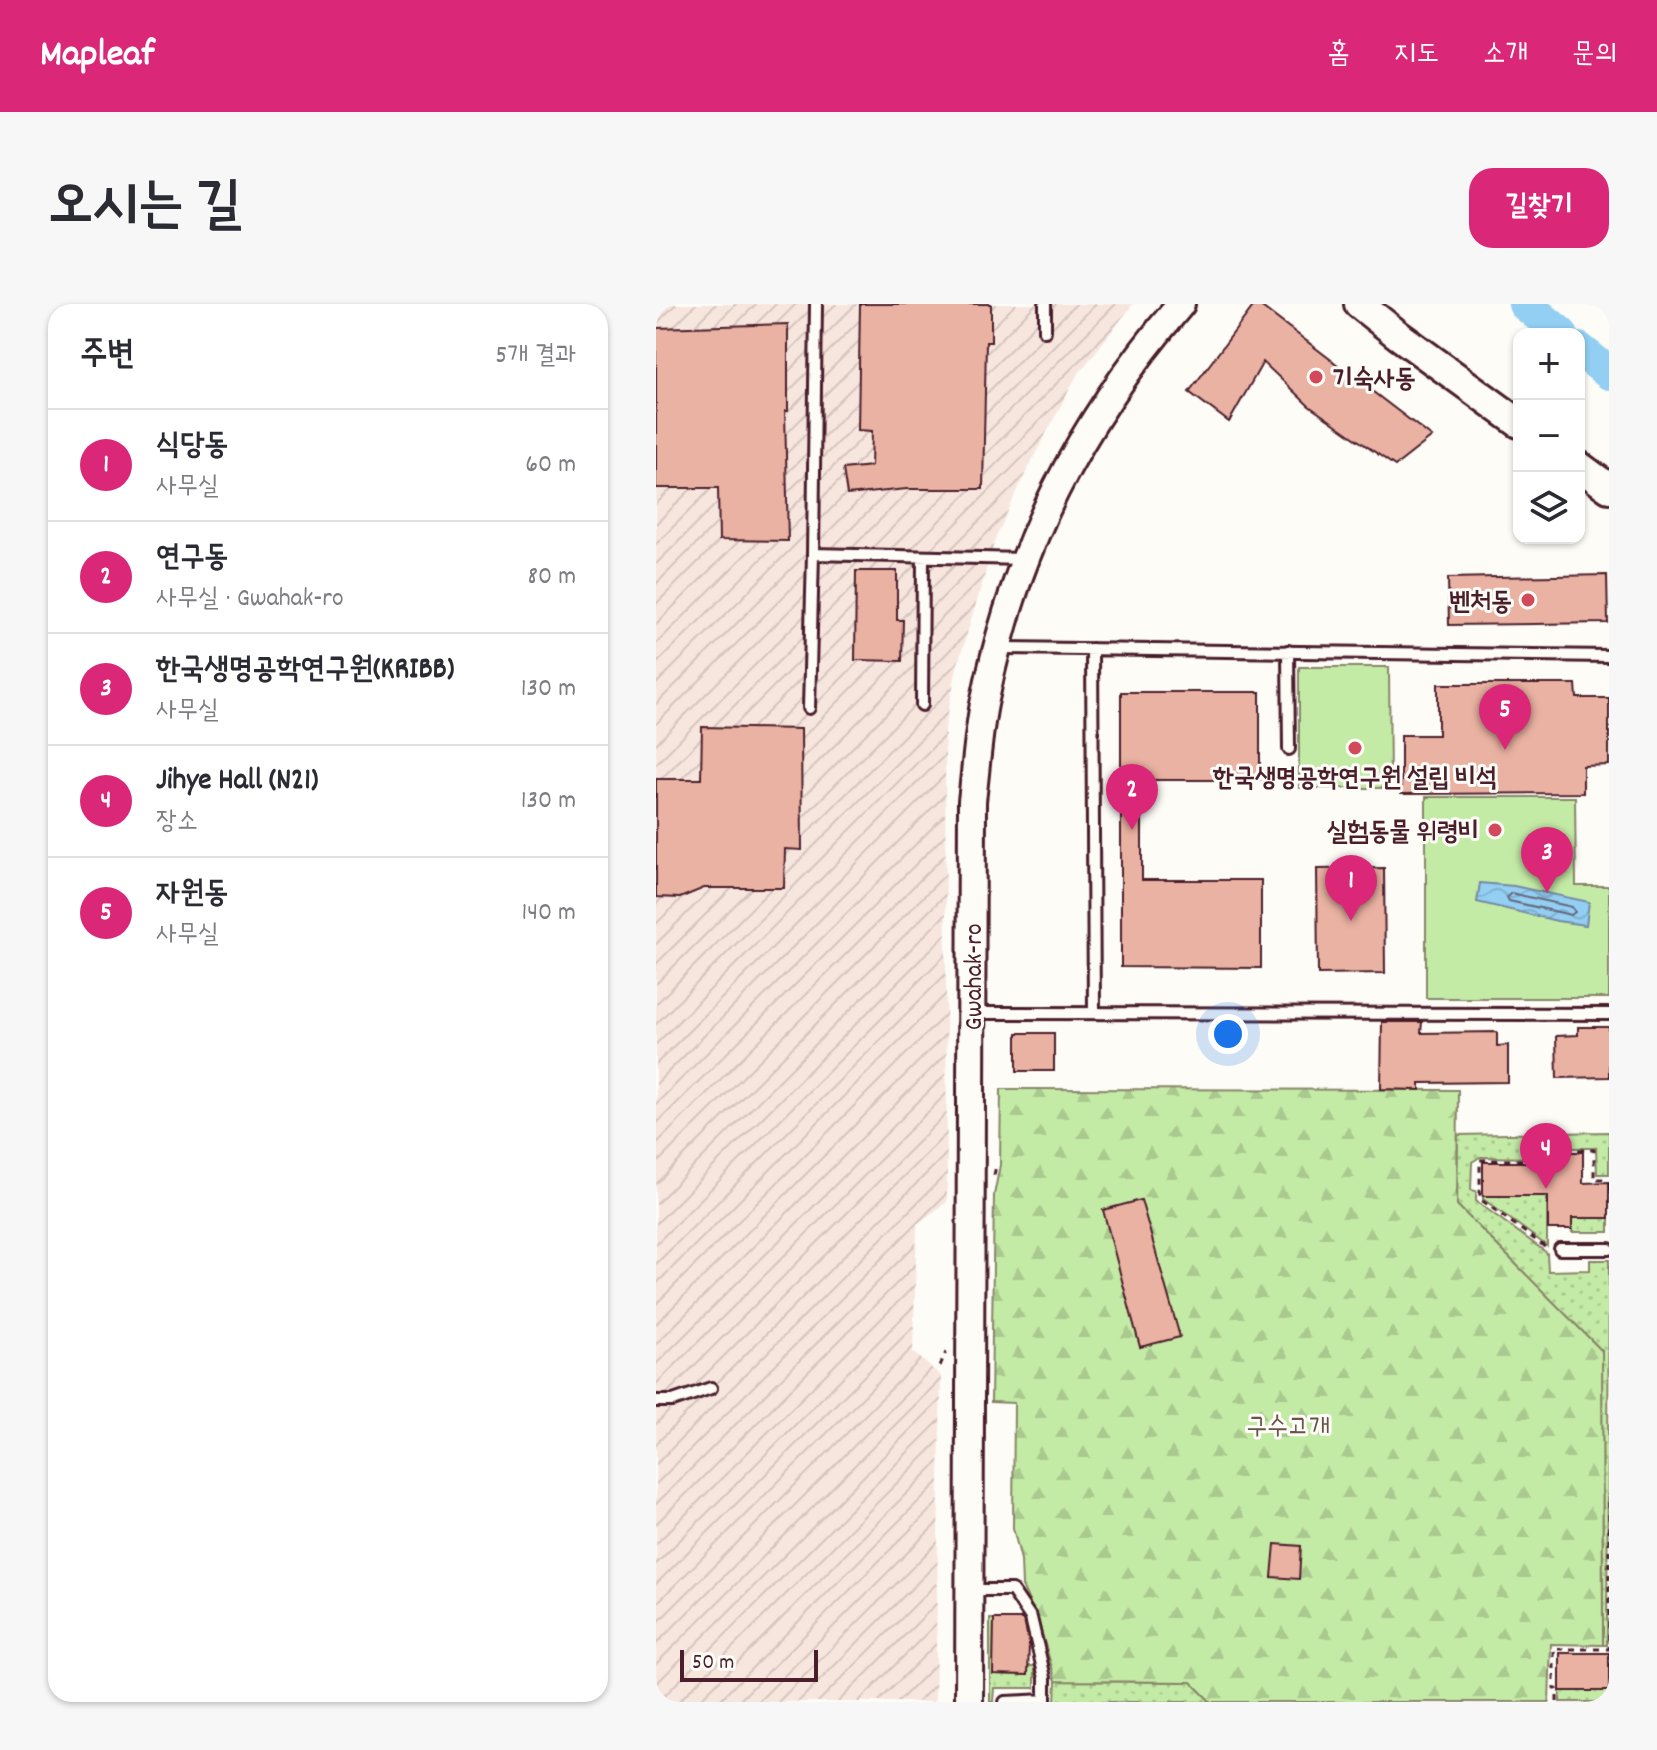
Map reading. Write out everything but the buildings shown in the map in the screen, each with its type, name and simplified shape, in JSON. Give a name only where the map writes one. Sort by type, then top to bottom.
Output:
[{"type":"main road","points":[[1359,304],[1513,419]]},
{"type":"main road","points":[[1585,470],[1609,488]]},
{"type":"street","name":"Gwahak-ro","points":[[969,1702],[972,801],[984,706],[1023,559],[1049,500],[1086,432],[1141,351],[1181,304]]},
{"type":"lane","points":[[809,708],[816,304]]},
{"type":"lane","points":[[1045,304],[1045,331]]},
{"type":"lane","points":[[813,554],[1023,559]]},
{"type":"lane","points":[[922,705],[923,557]]},
{"type":"lane","points":[[997,648],[1609,656]]},
{"type":"lane","points":[[1092,649],[1094,1013]]},
{"type":"lane","points":[[1288,651],[1289,749]]},
{"type":"lane","points":[[973,1013],[1609,1014]]},
{"type":"lane","points":[[1560,1249],[1609,1249]]},
{"type":"lane","points":[[656,1401],[673,1401],[711,1388]]},
{"type":"lane","points":[[970,1590],[1012,1590],[1031,1618],[1045,1678],[1046,1701],[1005,1702]]},
{"type":"path","points":[[1560,1249],[1548,1249],[1480,1199],[1480,1160],[1542,1160],[1542,1150],[1594,1150],[1594,1179],[1609,1179]]},
{"type":"path","points":[[940,1366],[946,1352]]},
{"type":"path","points":[[1557,1702],[1554,1649],[1609,1649],[1609,1498]]},
{"type":"shaded area","points":[[656,304],[1133,304],[1076,377],[996,537],[957,667],[945,728],[947,1202],[917,1224],[913,1352],[941,1376],[935,1702],[656,1702]]},
{"type":"green space","points":[[1299,667],[1389,667],[1390,788],[1299,788]]},
{"type":"green space","points":[[1426,797],[1575,797],[1576,886],[1609,886],[1609,998],[1426,998]]},
{"type":"green space","name":"구수고개","points":[[1001,1089],[1458,1090],[1457,1205],[1602,1351],[1603,1645],[1551,1644],[1549,1702],[1211,1702],[1191,1682],[1056,1681],[1038,1621],[1022,1586],[1021,1560],[1013,1528],[1014,1403],[991,1402],[994,1195],[1000,1165]]},
{"type":"green space","points":[[1609,1132],[1609,1174],[1597,1174],[1596,1148],[1538,1148],[1538,1158],[1480,1157],[1472,1162],[1471,1190],[1476,1191],[1476,1201],[1547,1253],[1548,1271],[1590,1270],[1590,1260],[1609,1260],[1607,1645],[1603,1645],[1602,1351],[1457,1205],[1458,1135]]},
{"type":"green space","points":[[1483,1196],[1547,1196],[1547,1246],[1483,1199]]},
{"type":"green space","points":[[1572,1218],[1609,1218],[1609,1232],[1572,1232]]},
{"type":"green space","points":[[990,1619],[994,1619],[993,1674],[1028,1675],[1028,1666],[1035,1666],[1035,1688],[994,1688],[993,1702],[990,1702]]},
{"type":"green space","points":[[1056,1681],[1191,1682],[1211,1702],[1055,1702]]},
{"type":"green space","points":[[1560,1691],[1609,1691],[1609,1702],[1560,1702]]},
{"type":"water","points":[[1480,883],[1514,886],[1589,902],[1586,925],[1477,902]]},
{"type":"waterway","points":[[1525,304],[1554,328]]},
{"type":"waterway","points":[[1585,354],[1609,373]]},
{"type":"place","name":"기숙사동","points":[[1316,377]]},
{"type":"place","name":"벤처동","points":[[1528,600]]},
{"type":"place","name":"한국생명공학연구원 설립 비석","points":[[1355,748]]},
{"type":"place","name":"자원동","points":[[1505,750]]},
{"type":"place","name":"연구동","points":[[1132,830]]},
{"type":"place","name":"실험동물 위령비","points":[[1495,830]]},
{"type":"place","name":"한국생명공학연구원(KRIBB)","points":[[1547,893]]},
{"type":"place","name":"식당동","points":[[1351,921]]},
{"type":"place","name":"Jihye Hall (N21)","points":[[1546,1189]]}]
